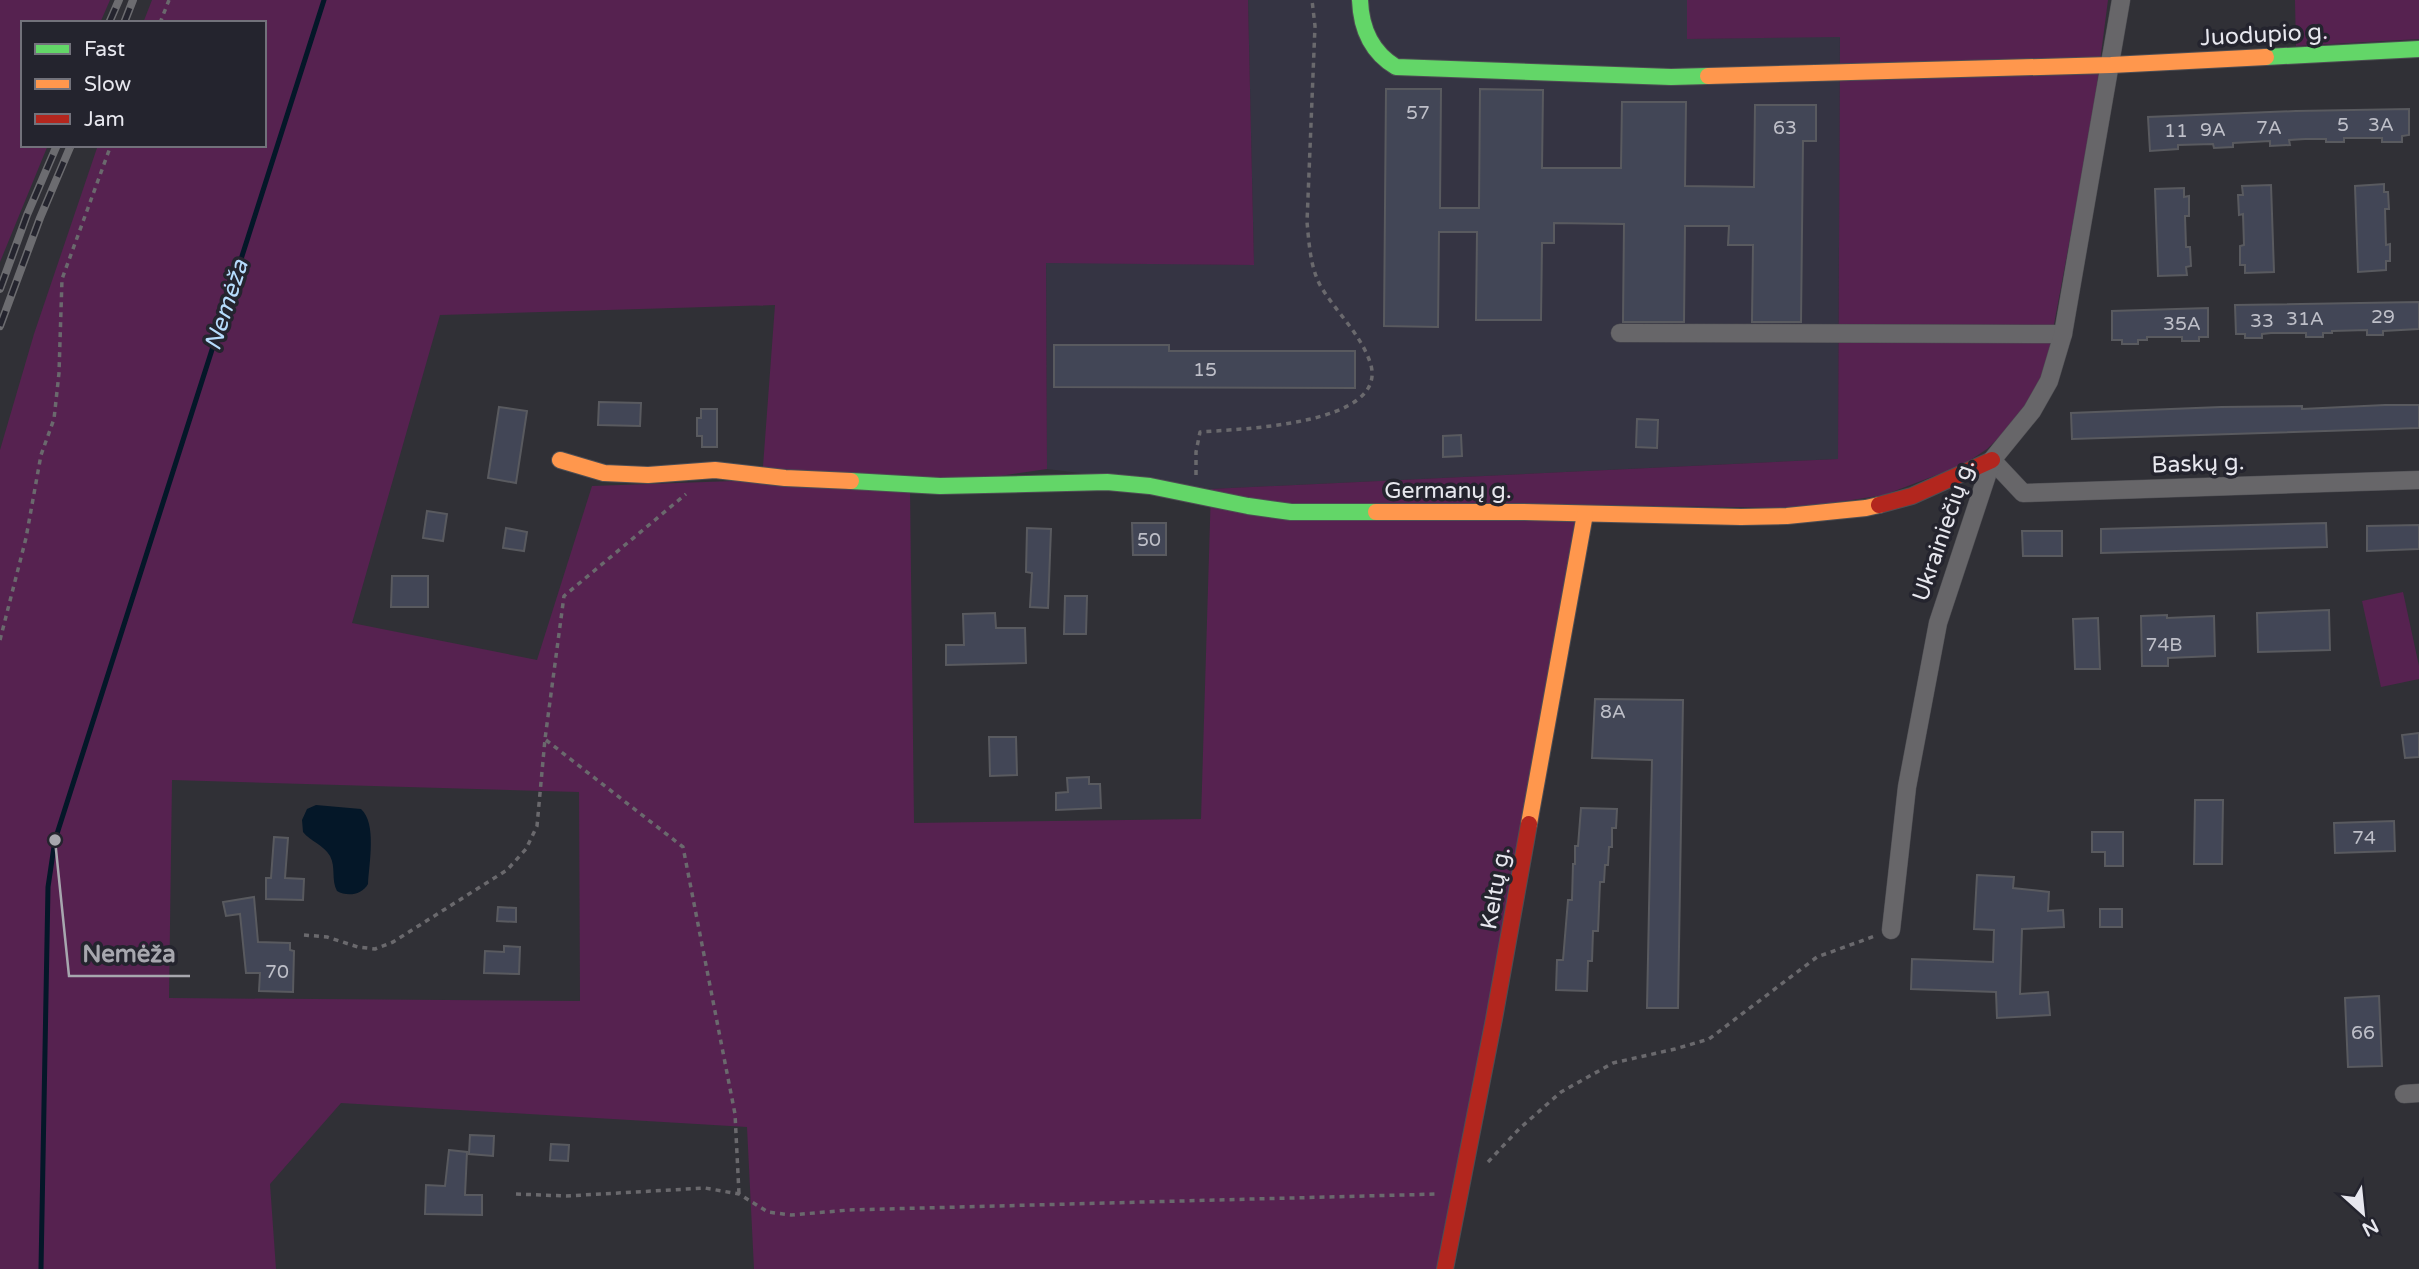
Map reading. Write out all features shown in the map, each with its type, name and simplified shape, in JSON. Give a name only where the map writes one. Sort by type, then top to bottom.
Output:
[{"type":"street","name":"Juodupio g.","points":[[1360,0],[1360,20],[1372,48],[1386,62],[1396,67],[1671,77],[2111,65],[2419,49]]},
{"type":"street","name":"Ukrainiečių g.","points":[[1891,930],[1907,787],[1938,623],[1992,460],[2032,411],[2049,381],[2063,334],[2121,0]]},
{"type":"street","points":[[1620,333],[2063,334]]},
{"type":"street","name":"Germanų g.","points":[[560,460],[604,473],[648,475],[715,470],[785,478],[898,484],[978,486],[1107,482],[1150,486],[1291,512],[1741,517],[1828,513],[1867,508],[1912,496],[1992,460]]},
{"type":"street","name":"Baskų g.","points":[[1992,460],[2023,493],[2419,480]]},
{"type":"street","name":"Keltų g.","points":[[1445,1269],[1494,1019],[1585,514]]},
{"type":"path","points":[[161,21],[169,0]]},
{"type":"path","points":[[1196,494],[1196,452],[1200,432],[1301,422],[1331,415],[1349,405],[1370,383],[1370,360],[1320,284],[1310,253],[1307,222],[1315,26],[1312,0]]},
{"type":"path","points":[[0,640],[26,538],[41,455],[54,419],[59,373],[62,279],[110,147]]},
{"type":"path","points":[[304,935],[327,937],[358,947],[375,949],[393,942],[508,870],[526,849],[537,826],[545,739],[564,596],[715,470]]},
{"type":"path","points":[[545,739],[683,847],[735,1114],[739,1194]]},
{"type":"path","points":[[1485,1166],[1519,1129],[1560,1092],[1613,1063],[1709,1039],[1817,957],[1891,930]]},
{"type":"path","points":[[516,1194],[566,1196],[705,1188],[739,1194],[768,1212],[791,1215],[849,1210],[1460,1194]]},
{"type":"shaded area","points":[[0,0],[110,0],[101,21],[21,21],[21,147],[47,147],[0,262]]},
{"type":"shaded area","points":[[152,0],[1248,0],[1254,265],[1046,263],[1047,469],[910,489],[914,823],[1201,819],[1211,489],[1838,459],[1840,37],[1687,39],[1687,0],[2108,0],[2093,115],[2047,362],[2032,399],[2012,425],[1987,449],[1963,465],[1884,495],[1800,508],[1587,505],[1438,1269],[754,1269],[747,1127],[341,1103],[270,1184],[276,1269],[0,1269],[0,450],[34,334],[97,147],[266,147],[266,21],[144,21]],"holes":[[[775,305],[762,480],[592,486],[537,660],[352,623],[440,315]],[[172,780],[579,792],[580,1001],[169,998]]]},
{"type":"shaded area","points":[[1248,0],[1687,0],[1687,39],[1840,36],[1838,459],[1211,489],[1047,469],[1046,262],[1254,265]]},
{"type":"shaded area","points":[[2295,0],[2419,0],[2419,39],[2296,46]]},
{"type":"shaded area","points":[[2403,592],[2419,666],[2419,679],[2381,687],[2362,601]]},
{"type":"shaded area","points":[[316,805],[361,809],[366,815],[371,834],[368,884],[358,893],[345,894],[337,891],[330,856],[303,832],[302,820],[307,809]]},
{"type":"building","points":[[1386,89],[1441,89],[1440,208],[1479,208],[1480,89],[1543,90],[1542,168],[1621,168],[1622,102],[1686,102],[1685,186],[1754,187],[1755,105],[1816,105],[1816,141],[1803,141],[1801,322],[1752,322],[1753,245],[1728,245],[1729,226],[1685,226],[1684,322],[1623,322],[1624,224],[1554,223],[1554,243],[1542,243],[1541,320],[1476,320],[1477,232],[1439,232],[1438,327],[1384,326]]},
{"type":"building","points":[[2409,109],[2409,135],[2402,136],[2402,142],[2382,142],[2382,138],[2344,138],[2344,142],[2305,139],[2289,140],[2290,145],[2270,146],[2270,141],[2233,143],[2233,147],[2214,148],[2213,144],[2178,145],[2178,149],[2150,151],[2148,117]]},
{"type":"building","points":[[2384,184],[2384,192],[2388,192],[2389,209],[2385,209],[2386,245],[2390,244],[2390,261],[2386,261],[2386,270],[2358,272],[2355,186]]},
{"type":"building","points":[[2271,185],[2274,272],[2245,273],[2245,265],[2240,265],[2240,246],[2244,245],[2243,214],[2239,215],[2238,195],[2243,195],[2242,186]]},
{"type":"building","points":[[2184,188],[2184,197],[2189,196],[2189,216],[2185,216],[2186,247],[2190,247],[2191,266],[2186,267],[2187,275],[2158,276],[2155,189]]},
{"type":"building","points":[[2419,302],[2419,329],[2383,331],[2383,335],[2367,335],[2367,330],[2332,331],[2323,333],[2323,337],[2306,337],[2306,333],[2271,333],[2262,334],[2262,338],[2245,338],[2245,334],[2236,334],[2235,305]]},
{"type":"building","points":[[2208,308],[2208,337],[2199,337],[2199,341],[2182,341],[2182,337],[2147,337],[2147,340],[2138,340],[2138,344],[2122,344],[2122,340],[2112,340],[2112,311]]},
{"type":"building","points":[[1054,345],[1169,345],[1169,351],[1355,351],[1355,388],[1054,387]]},
{"type":"building","points":[[599,402],[641,403],[640,426],[598,425]]},
{"type":"building","points":[[2419,405],[2419,428],[2072,439],[2071,413],[2221,407],[2302,406],[2302,409]]},
{"type":"building","points":[[499,407],[527,411],[516,483],[488,478]]},
{"type":"building","points":[[701,409],[717,409],[717,447],[702,447],[702,436],[697,436],[697,418],[701,418]]},
{"type":"building","points":[[1637,419],[1658,420],[1657,448],[1636,447]]},
{"type":"building","points":[[1461,435],[1462,456],[1443,457],[1443,436]]},
{"type":"building","points":[[427,511],[447,514],[443,541],[423,538]]},
{"type":"building","points":[[1132,523],[1166,523],[1166,555],[1133,555]]},
{"type":"building","points":[[2326,523],[2327,547],[2101,553],[2101,529]]},
{"type":"building","points":[[2419,525],[2419,549],[2367,551],[2367,526]]},
{"type":"building","points":[[506,528],[527,532],[524,551],[503,548]]},
{"type":"building","points":[[1027,528],[1051,529],[1048,608],[1030,607],[1032,573],[1026,572]]},
{"type":"building","points":[[2022,531],[2062,531],[2062,556],[2023,556]]},
{"type":"building","points":[[392,576],[428,576],[428,607],[391,607]]},
{"type":"building","points":[[1065,596],[1087,596],[1086,634],[1064,634]]},
{"type":"building","points":[[2329,610],[2330,650],[2258,652],[2257,613]]},
{"type":"building","points":[[995,613],[996,628],[1025,628],[1026,663],[946,665],[946,645],[964,645],[963,614]]},
{"type":"building","points":[[2167,615],[2167,618],[2214,616],[2215,656],[2168,658],[2168,666],[2142,666],[2141,616]]},
{"type":"building","points":[[2098,618],[2100,669],[2075,669],[2073,619]]},
{"type":"building","points":[[1595,699],[1683,700],[1678,1008],[1647,1008],[1652,760],[1592,758]]},
{"type":"building","points":[[2419,733],[2419,757],[2405,758],[2402,735]]},
{"type":"building","points":[[989,737],[1016,737],[1017,775],[990,776]]},
{"type":"building","points":[[1089,777],[1089,784],[1100,784],[1101,808],[1056,810],[1056,793],[1068,792],[1067,778]]},
{"type":"building","points":[[2195,800],[2223,800],[2222,864],[2194,864]]},
{"type":"building","points":[[1581,808],[1617,809],[1616,828],[1612,828],[1612,847],[1609,847],[1604,882],[1600,882],[1598,931],[1593,931],[1587,991],[1556,990],[1557,960],[1563,960],[1568,900],[1572,900],[1573,864],[1575,846],[1578,846]]},
{"type":"building","points":[[2394,821],[2395,851],[2335,853],[2334,823]]},
{"type":"building","points":[[2092,832],[2123,832],[2123,866],[2105,866],[2105,852],[2092,852]]},
{"type":"building","points":[[274,837],[288,838],[285,878],[304,879],[303,900],[266,899],[266,878],[271,878]]},
{"type":"building","points":[[1977,875],[2014,877],[2013,888],[2049,892],[2048,911],[2063,910],[2064,927],[2022,929],[2020,994],[2048,992],[2050,1015],[1997,1018],[1996,992],[1911,989],[1912,959],[1993,962],[1994,930],[1974,929]]},
{"type":"building","points":[[254,897],[258,942],[290,943],[290,950],[294,951],[293,992],[259,991],[260,973],[246,973],[240,914],[226,916],[223,902]]},
{"type":"building","points":[[498,907],[516,908],[516,922],[497,921]]},
{"type":"building","points":[[2100,909],[2122,909],[2122,927],[2100,927]]},
{"type":"building","points":[[504,946],[520,947],[519,974],[484,973],[485,951],[504,952]]},
{"type":"building","points":[[2379,996],[2382,1066],[2348,1067],[2345,998]]},
{"type":"building","points":[[470,1135],[494,1136],[493,1156],[469,1154]]},
{"type":"building","points":[[551,1144],[569,1145],[568,1161],[550,1160]]},
{"type":"building","points":[[449,1150],[467,1152],[465,1195],[482,1195],[482,1215],[425,1214],[426,1185],[445,1186]]},
{"type":"waterway","name":"Nemėža","points":[[41,1269],[48,887],[55,840],[324,0]]},
{"type":"railway","points":[[110,21],[119,0]]},
{"type":"railway","points":[[125,21],[133,0]]},
{"type":"railway","points":[[0,289],[56,147]]},
{"type":"railway","points":[[0,326],[40,218],[70,147]]},
{"type":"traffic: fast","points":[[1360,0],[1369,39],[1380,54],[1396,67],[1708,76]]},
{"type":"traffic: fast","points":[[2266,57],[2419,49]]},
{"type":"traffic: fast","points":[[851,481],[940,486],[1107,482],[1150,486],[1291,512],[1376,512]]},
{"type":"traffic: slow","points":[[1708,76],[2111,65],[2266,57]]},
{"type":"traffic: slow","points":[[560,460],[604,473],[648,475],[715,470],[785,478],[851,481]]},
{"type":"traffic: slow","points":[[1376,512],[1741,517],[1787,516],[1879,505]]},
{"type":"traffic: slow","points":[[1529,824],[1585,514]]},
{"type":"traffic: jam","points":[[1879,505],[1912,496],[1992,460]]},
{"type":"traffic: jam","points":[[1445,1269],[1529,824]]},
{"type":"place","name":"Nemėža","points":[[55,840]]}]
